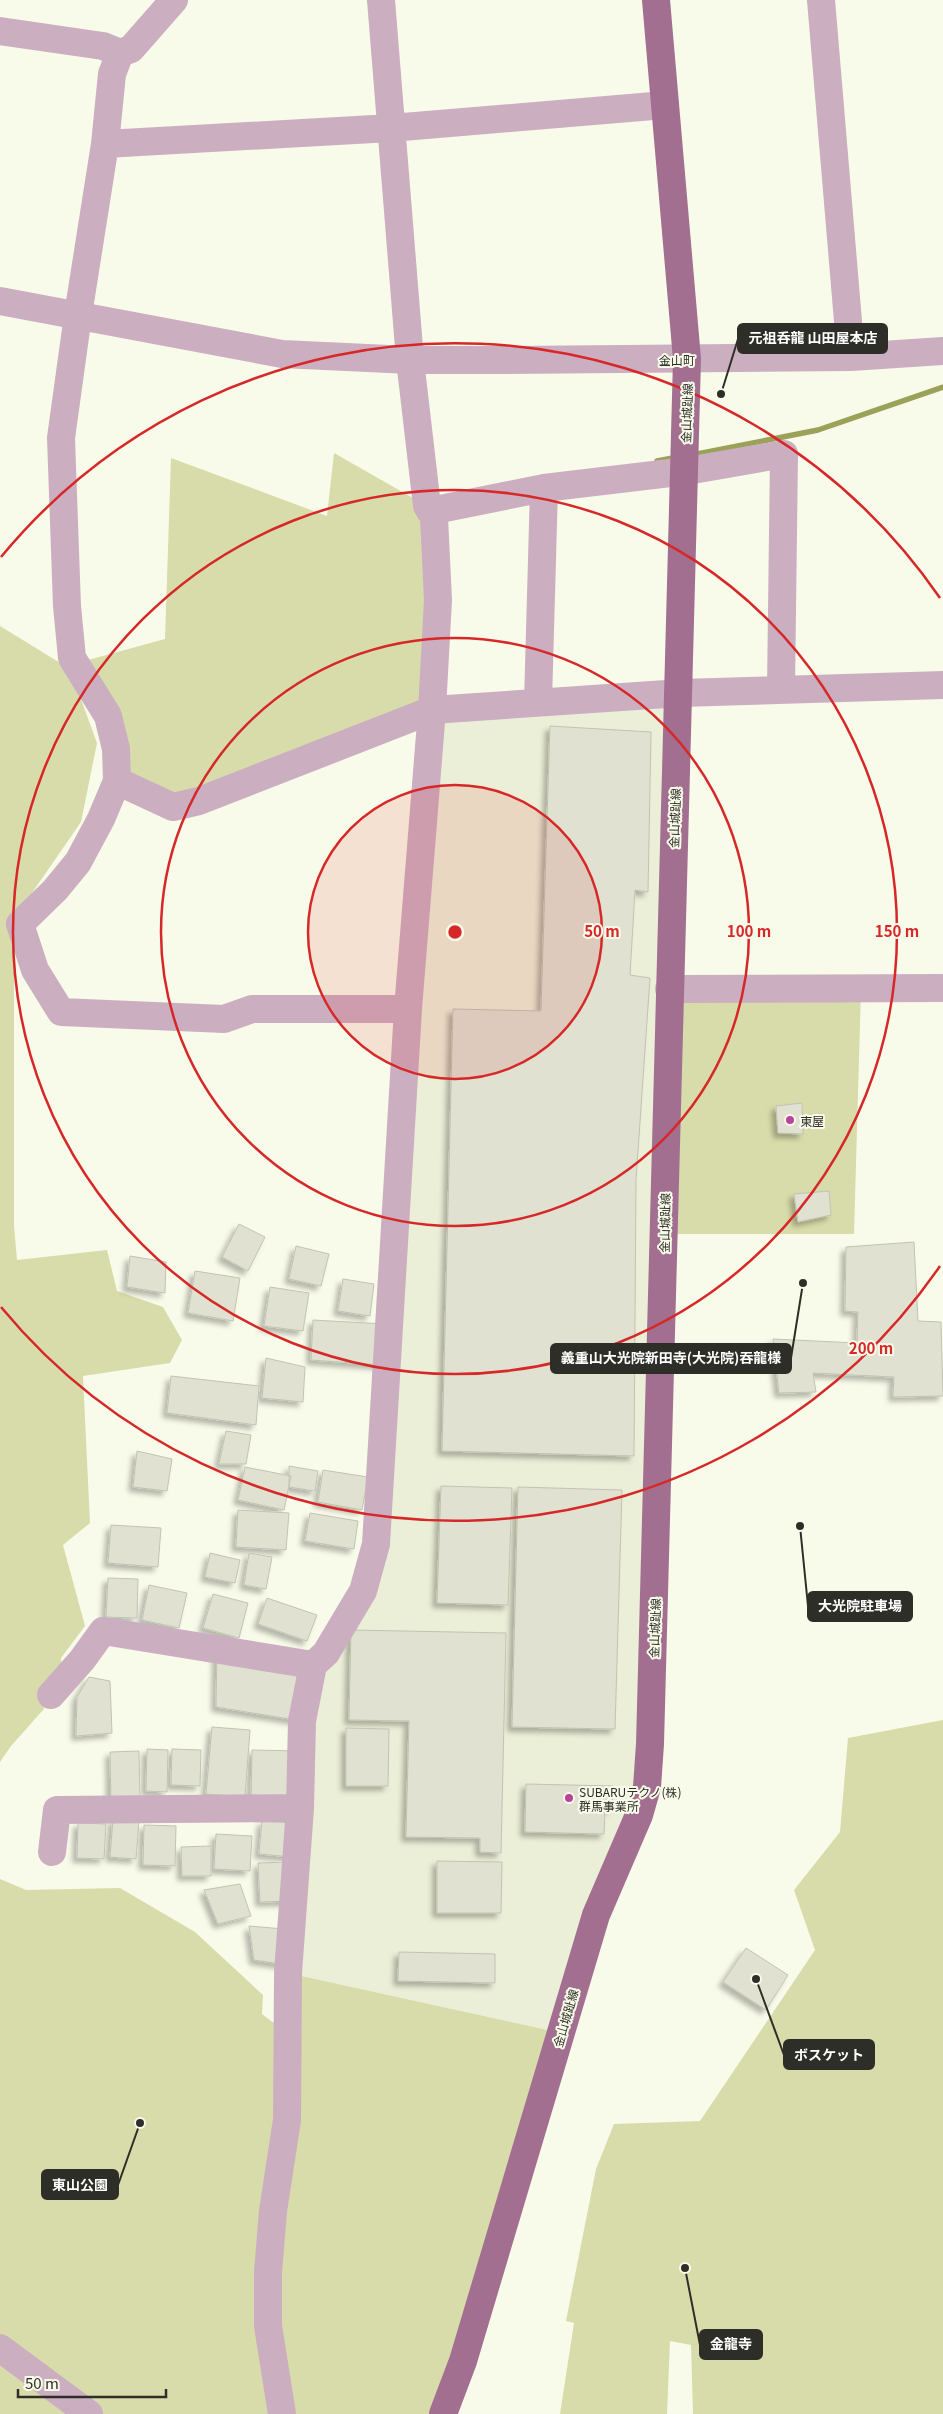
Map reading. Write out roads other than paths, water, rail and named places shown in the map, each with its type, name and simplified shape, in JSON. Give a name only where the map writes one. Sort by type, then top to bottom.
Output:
[{"type":"main road","name":"金山城趾線","points":[[443,2414],[466,2352],[596,1915],[640,1815],[647,1786],[651,1726],[660,1451],[669,988],[687,359],[656,0]]},
{"type":"street","points":[[0,31],[103,46],[120,53],[131,49],[174,0]]},
{"type":"street","points":[[282,2414],[268,2326],[268,2272],[273,2212],[287,2120],[288,1973],[300,1808],[302,1721],[314,1666],[326,1653],[363,1591],[376,1544],[408,1009],[432,710],[438,600],[434,518],[427,506],[410,360],[381,0]]},
{"type":"street","points":[[821,0],[851,357]]},
{"type":"street","points":[[120,53],[112,74],[105,144],[61,438],[67,606],[72,658],[108,716],[116,749],[117,781],[101,818],[78,862],[55,890],[20,924],[35,970],[61,1012],[224,1019],[252,1009],[408,1009]]},
{"type":"street","points":[[105,144],[391,128],[665,104]]},
{"type":"street","name":"金山町","points":[[0,301],[282,354],[410,360],[687,359],[851,357],[943,351]]},
{"type":"street","points":[[430,511],[544,488],[684,472],[784,454],[781,689]]},
{"type":"street","points":[[538,702],[544,488]]},
{"type":"street","points":[[117,781],[173,807],[199,801],[432,710],[677,693],[943,685]]},
{"type":"street","points":[[669,988],[943,988]]},
{"type":"street","points":[[51,1695],[82,1660],[103,1631],[314,1666]]},
{"type":"street","points":[[52,1852],[57,1810],[300,1808]]},
{"type":"street","points":[[0,2348],[90,2414]]},
{"type":"waterway","points":[[692,455],[818,430],[943,387]]},
{"type":"waterway","points":[[657,461],[678,457]]},
{"type":"place","name":"元祖呑龍 山田屋本店","points":[[721,394]]},
{"type":"place","name":"東屋","points":[[790,1120]]},
{"type":"place","name":"義重山大光院新田寺(大光院)吞龍様","points":[[803,1283]]},
{"type":"place","name":"大光院駐車場","points":[[800,1526]]},
{"type":"place","name":"SUBARUテクノ(株) 群馬事業所","points":[[569,1798]]},
{"type":"place","name":"ボスケット","points":[[756,1979]]},
{"type":"place","name":"東山公園","points":[[140,2123]]},
{"type":"place","name":"金龍寺","points":[[685,2268]]}]
